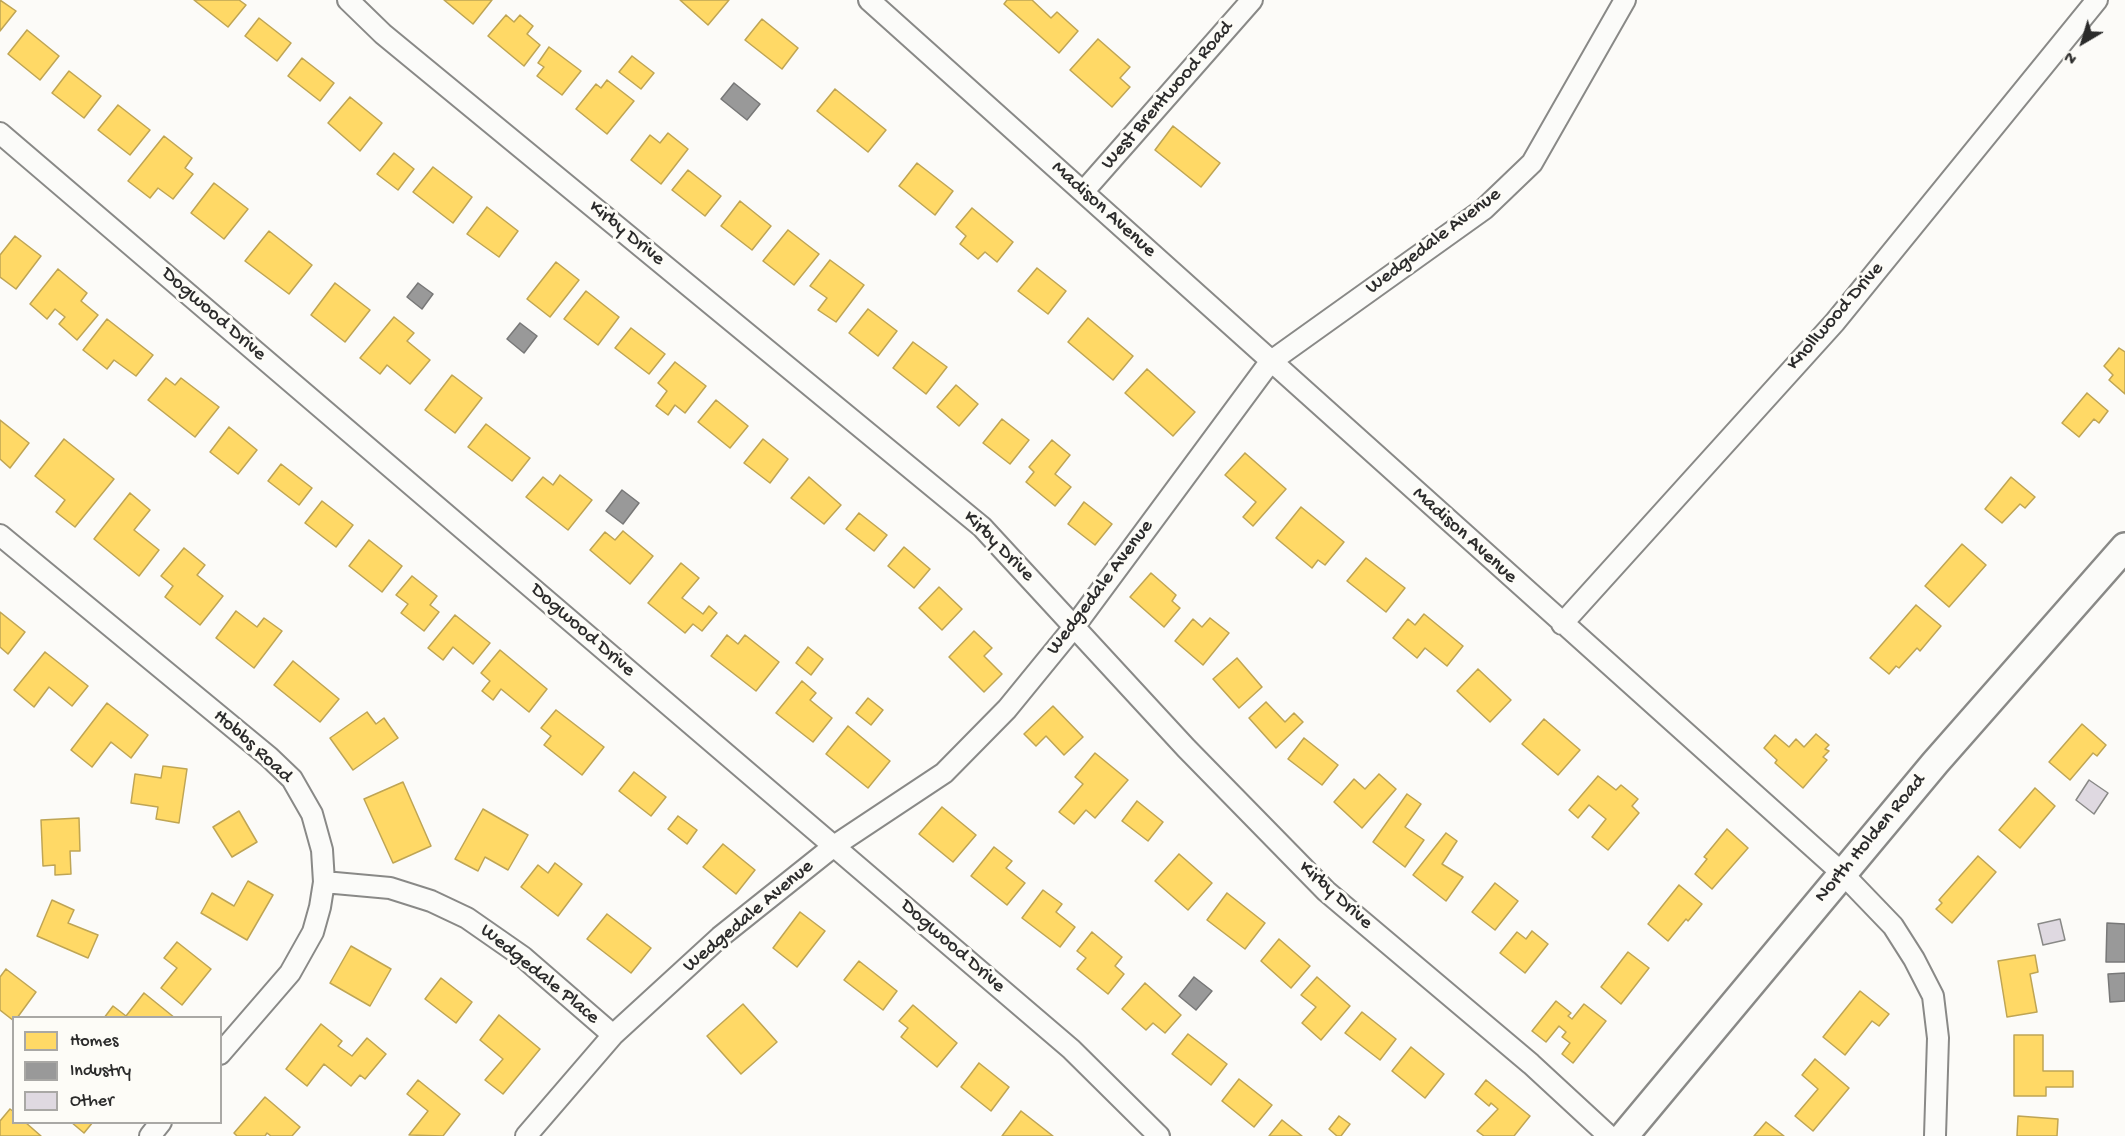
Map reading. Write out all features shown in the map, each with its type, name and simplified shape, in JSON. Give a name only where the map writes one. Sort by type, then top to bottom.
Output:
[{"type":"main road","name":"North Holden Road","points":[[1624,1136],[1935,763],[2125,547]]},
{"type":"street","name":"Kirby Drive","points":[[348,0],[383,34],[982,527],[1186,748],[1326,891],[1522,1057],[1609,1136]]},
{"type":"street","name":"Madison Avenue","points":[[869,0],[1842,873],[1893,926],[1914,959],[1933,996],[1938,1038],[1935,1136]]},
{"type":"street","name":"West Brentwood Road","points":[[1083,192],[1252,0]]},
{"type":"street","name":"Wedgedale Avenue","points":[[526,1136],[613,1035],[720,937],[834,846],[944,773],[1007,709],[1074,627],[1270,362],[1484,209],[1532,163],[1625,0]]},
{"type":"street","name":"Knollwood Drive","points":[[1562,624],[1835,322],[2097,0]]},
{"type":"street","name":"Dogwood Drive","points":[[0,133],[1071,1049],[1159,1136]]},
{"type":"street","name":"Hobbs Road","points":[[0,535],[269,757],[292,779],[312,814],[322,850],[324,882],[313,932],[290,973],[222,1052]]},
{"type":"street","name":"Wedgedale Place","points":[[324,882],[390,888],[431,901],[467,918],[523,957],[613,1035]]},
{"type":"street","points":[[150,1136],[159,1124]]},
{"type":"building: Homes","points":[[0,0],[16,11],[0,31]]},
{"type":"building: Homes","points":[[194,0],[239,0],[246,5],[228,27]]},
{"type":"building: Homes","points":[[444,0],[492,0],[473,24]]},
{"type":"building: Homes","points":[[680,0],[729,0],[708,25]]},
{"type":"building: Homes","points":[[1007,0],[1032,0],[1051,18],[1057,12],[1078,31],[1059,53],[1004,4]]},
{"type":"building: Homes","points":[[506,15],[514,22],[520,15],[533,26],[527,34],[540,45],[524,66],[488,36]]},
{"type":"building: Homes","points":[[259,18],[291,43],[277,61],[245,36]]},
{"type":"building: Homes","points":[[762,19],[798,48],[782,69],[745,40]]},
{"type":"building: Homes","points":[[27,30],[59,56],[40,80],[8,54]]},
{"type":"building: Homes","points":[[1098,39],[1130,67],[1120,78],[1130,87],[1112,107],[1070,70]]},
{"type":"building: Homes","points":[[549,47],[581,71],[562,95],[537,76],[544,67],[538,63]]},
{"type":"building: Homes","points":[[632,56],[654,73],[641,89],[619,72]]},
{"type":"building: Homes","points":[[302,58],[334,83],[320,101],[288,76]]},
{"type":"building: Homes","points":[[69,71],[101,96],[84,118],[52,93]]},
{"type":"building: Homes","points":[[607,80],[634,101],[607,134],[576,109],[596,84],[601,88]]},
{"type":"building: Homes","points":[[835,89],[886,130],[868,152],[817,111]]},
{"type":"building: Homes","points":[[350,97],[382,123],[360,151],[328,123]]},
{"type":"building: Homes","points":[[118,105],[150,130],[130,155],[98,130]]},
{"type":"building: Homes","points":[[1173,126],[1220,163],[1201,187],[1155,150]]},
{"type":"building: Homes","points":[[668,133],[688,149],[661,184],[631,160],[650,135],[660,143]]},
{"type":"building: Homes","points":[[164,136],[192,158],[185,168],[193,174],[173,199],[158,188],[150,198],[128,181]]},
{"type":"building: Homes","points":[[394,153],[414,169],[398,190],[377,174]]},
{"type":"building: Homes","points":[[917,163],[953,191],[935,215],[899,186]]},
{"type":"building: Homes","points":[[433,167],[472,197],[453,223],[413,192]]},
{"type":"building: Homes","points":[[688,170],[721,196],[705,216],[672,190]]},
{"type":"building: Homes","points":[[214,183],[248,209],[224,239],[191,213]]},
{"type":"building: Homes","points":[[740,201],[771,226],[752,250],[721,226]]},
{"type":"building: Homes","points":[[487,207],[518,231],[499,257],[467,234]]},
{"type":"building: Homes","points":[[972,208],[1013,242],[997,262],[985,252],[978,259],[960,244],[966,236],[956,227]]},
{"type":"building: Homes","points":[[788,230],[819,254],[794,285],[763,261]]},
{"type":"building: Homes","points":[[269,231],[312,265],[289,294],[245,261]]},
{"type":"building: Homes","points":[[15,236],[41,256],[16,289],[0,277],[0,255]]},
{"type":"building: Homes","points":[[830,260],[864,285],[836,322],[818,310],[827,298],[810,286]]},
{"type":"building: Homes","points":[[556,262],[579,280],[550,317],[527,299]]},
{"type":"building: Homes","points":[[1037,268],[1066,291],[1048,314],[1018,291]]},
{"type":"building: Homes","points":[[58,269],[87,293],[81,301],[98,315],[77,340],[59,324],[65,317],[55,309],[47,319],[30,304]]},
{"type":"building: Homes","points":[[335,283],[370,310],[345,342],[311,315]]},
{"type":"building: Homes","points":[[586,291],[619,317],[598,345],[564,319]]},
{"type":"building: Homes","points":[[868,309],[897,331],[878,356],[849,333]]},
{"type":"building: Homes","points":[[394,317],[414,333],[407,341],[430,360],[410,384],[387,365],[380,374],[360,358]]},
{"type":"building: Homes","points":[[1088,318],[1133,356],[1113,380],[1068,342]]},
{"type":"building: Homes","points":[[107,319],[153,355],[136,376],[114,360],[107,369],[83,350]]},
{"type":"building: Homes","points":[[631,328],[665,354],[649,374],[615,348]]},
{"type":"building: Homes","points":[[913,342],[947,367],[926,394],[893,368]]},
{"type":"building: Homes","points":[[2119,348],[2125,352],[2125,394],[2109,380],[2113,375],[2104,366]]},
{"type":"building: Homes","points":[[675,362],[706,386],[685,413],[675,405],[668,415],[656,406],[667,391],[658,383]]},
{"type":"building: Homes","points":[[1147,369],[1195,412],[1173,436],[1125,393]]},
{"type":"building: Homes","points":[[452,375],[482,398],[455,433],[425,410]]},
{"type":"building: Homes","points":[[166,378],[175,385],[181,378],[219,407],[195,437],[148,400]]},
{"type":"building: Homes","points":[[956,385],[978,404],[959,426],[937,407]]},
{"type":"building: Homes","points":[[2087,393],[2108,411],[2099,423],[2094,419],[2079,437],[2062,423]]},
{"type":"building: Homes","points":[[716,400],[748,426],[730,448],[698,422]]},
{"type":"building: Homes","points":[[1002,419],[1029,440],[1010,464],[983,443]]},
{"type":"building: Homes","points":[[0,420],[29,443],[10,468],[0,459]]},
{"type":"building: Homes","points":[[486,424],[530,458],[512,481],[468,447]]},
{"type":"building: Homes","points":[[229,427],[257,450],[238,474],[210,452]]},
{"type":"building: Homes","points":[[64,439],[114,479],[75,527],[56,512],[65,500],[35,476]]},
{"type":"building: Homes","points":[[763,439],[788,459],[770,483],[744,463]]},
{"type":"building: Homes","points":[[1052,440],[1070,455],[1055,474],[1071,487],[1055,506],[1026,482],[1034,472],[1029,467]]},
{"type":"building: Homes","points":[[1245,453],[1286,489],[1253,526],[1243,517],[1256,502],[1225,475]]},
{"type":"building: Homes","points":[[281,464],[312,488],[299,505],[268,481]]},
{"type":"building: Homes","points":[[560,475],[592,500],[568,530],[526,497],[543,477],[553,485]]},
{"type":"building: Homes","points":[[809,477],[841,505],[824,524],[791,498]]},
{"type":"building: Homes","points":[[2011,477],[2035,497],[2025,508],[2020,504],[2002,523],[1985,509]]},
{"type":"building: Homes","points":[[130,493],[150,510],[134,530],[159,550],[139,576],[94,539]]},
{"type":"building: Homes","points":[[322,501],[353,525],[336,547],[305,523]]},
{"type":"building: Homes","points":[[1084,502],[1112,524],[1095,545],[1068,524]]},
{"type":"building: Homes","points":[[1301,507],[1344,542],[1325,565],[1318,560],[1312,568],[1276,538]]},
{"type":"building: Homes","points":[[859,513],[887,535],[874,551],[846,529]]},
{"type":"building: Homes","points":[[623,531],[653,556],[630,584],[590,550],[605,532],[615,540]]},
{"type":"building: Homes","points":[[369,540],[402,566],[382,592],[349,566]]},
{"type":"building: Homes","points":[[1962,544],[1986,565],[1949,607],[1925,586]]},
{"type":"building: Homes","points":[[904,547],[930,569],[914,588],[888,566]]},
{"type":"building: Homes","points":[[184,548],[205,565],[197,575],[223,596],[200,625],[165,597],[173,586],[161,576]]},
{"type":"building: Homes","points":[[1366,558],[1405,588],[1386,612],[1347,581]]},
{"type":"building: Homes","points":[[681,563],[699,578],[682,598],[703,614],[709,606],[717,613],[702,631],[693,624],[685,633],[648,603]]},
{"type":"building: Homes","points":[[1151,573],[1176,595],[1172,601],[1180,608],[1164,627],[1130,597]]},
{"type":"building: Homes","points":[[412,576],[437,596],[430,605],[439,612],[424,631],[401,613],[408,604],[396,595]]},
{"type":"building: Homes","points":[[939,587],[962,609],[942,630],[919,608]]},
{"type":"building: Homes","points":[[1916,605],[1941,626],[1920,651],[1917,648],[1899,668],[1896,666],[1889,674],[1870,658]]},
{"type":"building: Homes","points":[[236,611],[257,627],[264,618],[282,631],[254,668],[216,638]]},
{"type":"building: Homes","points":[[0,612],[25,632],[8,654],[0,647]]},
{"type":"building: Homes","points":[[1424,614],[1463,646],[1447,666],[1425,648],[1417,658],[1393,638],[1408,619],[1415,625]]},
{"type":"building: Homes","points":[[455,615],[490,643],[473,664],[453,647],[443,660],[428,648]]},
{"type":"building: Homes","points":[[1210,618],[1229,633],[1203,665],[1175,641],[1193,619],[1202,627]]},
{"type":"building: Homes","points":[[974,631],[992,648],[984,656],[1002,674],[984,692],[949,657]]},
{"type":"building: Homes","points":[[727,635],[738,644],[745,635],[779,662],[756,691],[711,656]]},
{"type":"building: Homes","points":[[808,647],[823,659],[811,675],[796,663]]},
{"type":"building: Homes","points":[[500,650],[547,689],[529,712],[501,689],[493,700],[482,691],[490,681],[481,673]]},
{"type":"building: Homes","points":[[45,652],[88,686],[72,706],[49,687],[34,707],[14,690]]},
{"type":"building: Homes","points":[[1237,658],[1262,687],[1239,708],[1213,679]]},
{"type":"building: Homes","points":[[293,661],[339,699],[320,722],[274,685]]},
{"type":"building: Homes","points":[[1478,669],[1511,700],[1490,722],[1457,691]]},
{"type":"building: Homes","points":[[802,681],[816,693],[810,700],[832,718],[813,742],[776,713]]},
{"type":"building: Homes","points":[[868,698],[883,710],[871,725],[856,713]]},
{"type":"building: Homes","points":[[1266,702],[1285,722],[1294,713],[1303,722],[1276,748],[1249,718]]},
{"type":"building: Homes","points":[[107,703],[148,735],[131,758],[111,742],[92,767],[71,750]]},
{"type":"building: Homes","points":[[1053,706],[1083,737],[1064,755],[1046,736],[1036,746],[1024,734]]},
{"type":"building: Homes","points":[[556,710],[604,747],[582,775],[544,745],[551,736],[541,728]]},
{"type":"building: Homes","points":[[367,712],[376,724],[384,718],[398,738],[353,770],[330,738]]},
{"type":"building: Homes","points":[[1544,719],[1580,750],[1558,775],[1522,744]]},
{"type":"building: Homes","points":[[2082,724],[2106,745],[2097,756],[2093,753],[2070,780],[2049,762]]},
{"type":"building: Homes","points":[[848,726],[890,761],[868,788],[826,754]]},
{"type":"building: Homes","points":[[1816,734],[1829,745],[1825,749],[1829,751],[1823,757],[1827,760],[1803,788],[1775,763],[1777,760],[1764,748],[1775,735],[1789,747],[1796,739],[1804,747]]},
{"type":"building: Homes","points":[[1304,738],[1338,765],[1322,785],[1288,759]]},
{"type":"building: Homes","points":[[1095,753],[1128,780],[1095,818],[1086,810],[1074,824],[1059,812],[1083,784],[1075,777]]},
{"type":"building: Homes","points":[[163,766],[187,769],[179,823],[156,819],[158,807],[131,803],[135,774],[161,778]]},
{"type":"building: Homes","points":[[634,772],[666,797],[651,816],[619,791]]},
{"type":"building: Homes","points":[[1379,774],[1396,789],[1362,828],[1334,802],[1354,779],[1365,789]]},
{"type":"building: Homes","points":[[1598,776],[1616,790],[1621,785],[1638,799],[1632,806],[1639,813],[1608,850],[1592,837],[1606,819],[1589,805],[1578,818],[1569,810]]},
{"type":"building: Homes","points":[[403,782],[431,846],[393,863],[364,799]]},
{"type":"building: Homes","points":[[2035,788],[2055,806],[2020,848],[1999,830]]},
{"type":"building: Homes","points":[[1407,794],[1421,804],[1405,827],[1424,840],[1405,867],[1373,842]]},
{"type":"building: Homes","points":[[1137,801],[1163,822],[1148,841],[1122,821]]},
{"type":"building: Homes","points":[[942,807],[976,835],[953,862],[919,834]]},
{"type":"building: Homes","points":[[483,809],[528,835],[508,870],[485,857],[478,871],[455,859]]},
{"type":"building: Homes","points":[[239,811],[257,842],[232,857],[213,827]]},
{"type":"building: Homes","points":[[678,816],[697,830],[687,844],[668,829]]},
{"type":"building: Homes","points":[[79,818],[80,851],[70,851],[71,874],[55,875],[55,865],[43,866],[41,820]]},
{"type":"building: Homes","points":[[1727,829],[1748,848],[1712,889],[1695,874],[1707,859],[1704,857]]},
{"type":"building: Homes","points":[[1446,833],[1457,841],[1442,864],[1463,877],[1446,901],[1413,875]]},
{"type":"building: Homes","points":[[723,844],[755,870],[736,894],[703,867]]},
{"type":"building: Homes","points":[[994,847],[1012,861],[1006,868],[1025,883],[1007,905],[971,876]]},
{"type":"building: Homes","points":[[1179,854],[1212,883],[1188,910],[1155,881]]},
{"type":"building: Homes","points":[[1978,856],[1996,872],[1952,923],[1936,909],[1942,903],[1939,900]]},
{"type":"building: Homes","points":[[555,863],[582,884],[558,916],[521,887],[538,865],[548,873]]},
{"type":"building: Homes","points":[[248,881],[273,895],[247,940],[201,913],[212,893],[234,906]]},
{"type":"building: Homes","points":[[1495,883],[1518,901],[1495,930],[1472,912]]},
{"type":"building: Homes","points":[[1679,885],[1702,904],[1668,941],[1648,924]]},
{"type":"building: Homes","points":[[1043,890],[1062,904],[1056,912],[1075,927],[1060,947],[1022,918]]},
{"type":"building: Homes","points":[[1227,893],[1265,923],[1245,949],[1207,920]]},
{"type":"building: Homes","points":[[52,900],[74,910],[68,923],[98,935],[88,958],[37,936]]},
{"type":"building: Homes","points":[[800,912],[825,931],[797,967],[773,948]]},
{"type":"building: Homes","points":[[607,914],[651,948],[631,973],[587,939]]},
{"type":"building: Homes","points":[[1532,931],[1548,944],[1525,973],[1500,953],[1517,932],[1526,939]]},
{"type":"building: Homes","points":[[1092,932],[1122,957],[1115,966],[1124,974],[1108,994],[1077,969],[1086,958],[1077,951]]},
{"type":"building: Homes","points":[[1279,939],[1310,966],[1291,988],[1261,961]]},
{"type":"building: Homes","points":[[177,942],[211,969],[182,1005],[161,988],[177,968],[164,958]]},
{"type":"building: Homes","points":[[351,946],[391,969],[370,1006],[330,983]]},
{"type":"building: Homes","points":[[1628,952],[1649,968],[1621,1004],[1601,987]]},
{"type":"building: Homes","points":[[2035,955],[2038,972],[2030,974],[2037,1012],[2007,1017],[1998,961]]},
{"type":"building: Homes","points":[[859,961],[897,991],[883,1010],[844,980]]},
{"type":"building: Homes","points":[[6,969],[36,992],[18,1016],[12,1016],[12,1019],[0,1010],[0,977]]},
{"type":"building: Homes","points":[[1317,977],[1350,1006],[1321,1040],[1302,1023],[1316,1007],[1301,995]]},
{"type":"building: Homes","points":[[441,978],[472,1002],[456,1023],[425,999]]},
{"type":"building: Homes","points":[[1145,983],[1181,1015],[1165,1033],[1153,1023],[1146,1030],[1122,1009]]},
{"type":"building: Homes","points":[[1860,991],[1889,1014],[1879,1026],[1872,1021],[1845,1055],[1823,1037]]},
{"type":"building: Homes","points":[[144,993],[173,1016],[126,1016]]},
{"type":"building: Homes","points":[[1556,1001],[1571,1013],[1568,1016],[1572,1019],[1584,1004],[1606,1021],[1573,1063],[1562,1054],[1570,1043],[1562,1037],[1566,1032],[1559,1026],[1546,1042],[1532,1031]]},
{"type":"building: Homes","points":[[743,1004],[777,1042],[741,1074],[707,1036]]},
{"type":"building: Homes","points":[[913,1005],[957,1043],[937,1067],[901,1037],[908,1028],[899,1021]]},
{"type":"building: Homes","points":[[113,1006],[126,1016],[106,1016]]},
{"type":"building: Homes","points":[[1362,1012],[1396,1039],[1380,1060],[1345,1033]]},
{"type":"building: Homes","points":[[499,1015],[540,1049],[503,1094],[485,1080],[503,1059],[480,1040]]},
{"type":"building: Homes","points":[[321,1024],[342,1041],[338,1046],[352,1056],[367,1038],[386,1054],[365,1079],[360,1075],[351,1086],[324,1064],[307,1086],[286,1069]]},
{"type":"building: Homes","points":[[1188,1034],[1227,1064],[1211,1085],[1172,1054]]},
{"type":"building: Homes","points":[[2014,1035],[2043,1035],[2043,1071],[2073,1071],[2073,1087],[2046,1087],[2046,1096],[2014,1096]]},
{"type":"building: Homes","points":[[1411,1047],[1444,1074],[1425,1098],[1392,1071]]},
{"type":"building: Homes","points":[[1815,1059],[1849,1088],[1813,1131],[1795,1116],[1818,1089],[1802,1075]]},
{"type":"building: Homes","points":[[979,1063],[1009,1087],[991,1111],[961,1087]]},
{"type":"building: Homes","points":[[1239,1079],[1272,1105],[1254,1127],[1222,1101]]},
{"type":"building: Homes","points":[[418,1080],[460,1114],[443,1136],[409,1135],[428,1111],[407,1094]]},
{"type":"building: Homes","points":[[1486,1080],[1530,1116],[1514,1136],[1484,1136],[1477,1131],[1498,1109],[1491,1103],[1489,1106],[1475,1094]]},
{"type":"building: Homes","points":[[265,1097],[300,1127],[292,1136],[271,1136],[267,1133],[265,1136],[237,1136],[234,1133]]},
{"type":"building: Homes","points":[[10,1109],[12,1124],[27,1124],[41,1136],[0,1136],[0,1121]]},
{"type":"building: Homes","points":[[1021,1111],[1053,1136],[1002,1136]]},
{"type":"building: Homes","points":[[1339,1116],[1350,1124],[1341,1136],[1337,1136],[1329,1129]]},
{"type":"building: Homes","points":[[2018,1116],[2058,1119],[2057,1136],[2017,1136]]},
{"type":"building: Homes","points":[[1282,1120],[1302,1136],[1269,1136]]},
{"type":"building: Homes","points":[[1766,1122],[1784,1136],[1754,1136]]},
{"type":"building: Homes","points":[[73,1124],[91,1124],[84,1133]]},
{"type":"building: Industry","points":[[734,83],[760,104],[747,120],[721,99]]},
{"type":"building: Industry","points":[[418,283],[433,294],[422,309],[407,297]]},
{"type":"building: Industry","points":[[520,323],[537,336],[524,353],[507,339]]},
{"type":"building: Industry","points":[[622,490],[639,503],[623,524],[606,511]]},
{"type":"building: Industry","points":[[2107,923],[2125,924],[2125,962],[2106,962]]},
{"type":"building: Industry","points":[[2125,973],[2125,1001],[2110,1002],[2108,974]]},
{"type":"building: Industry","points":[[1194,977],[1212,991],[1196,1010],[1179,996]]},
{"type":"building: Other","points":[[2089,780],[2108,793],[2094,814],[2076,800]]},
{"type":"building: Other","points":[[2060,919],[2065,940],[2043,945],[2038,924]]}]
